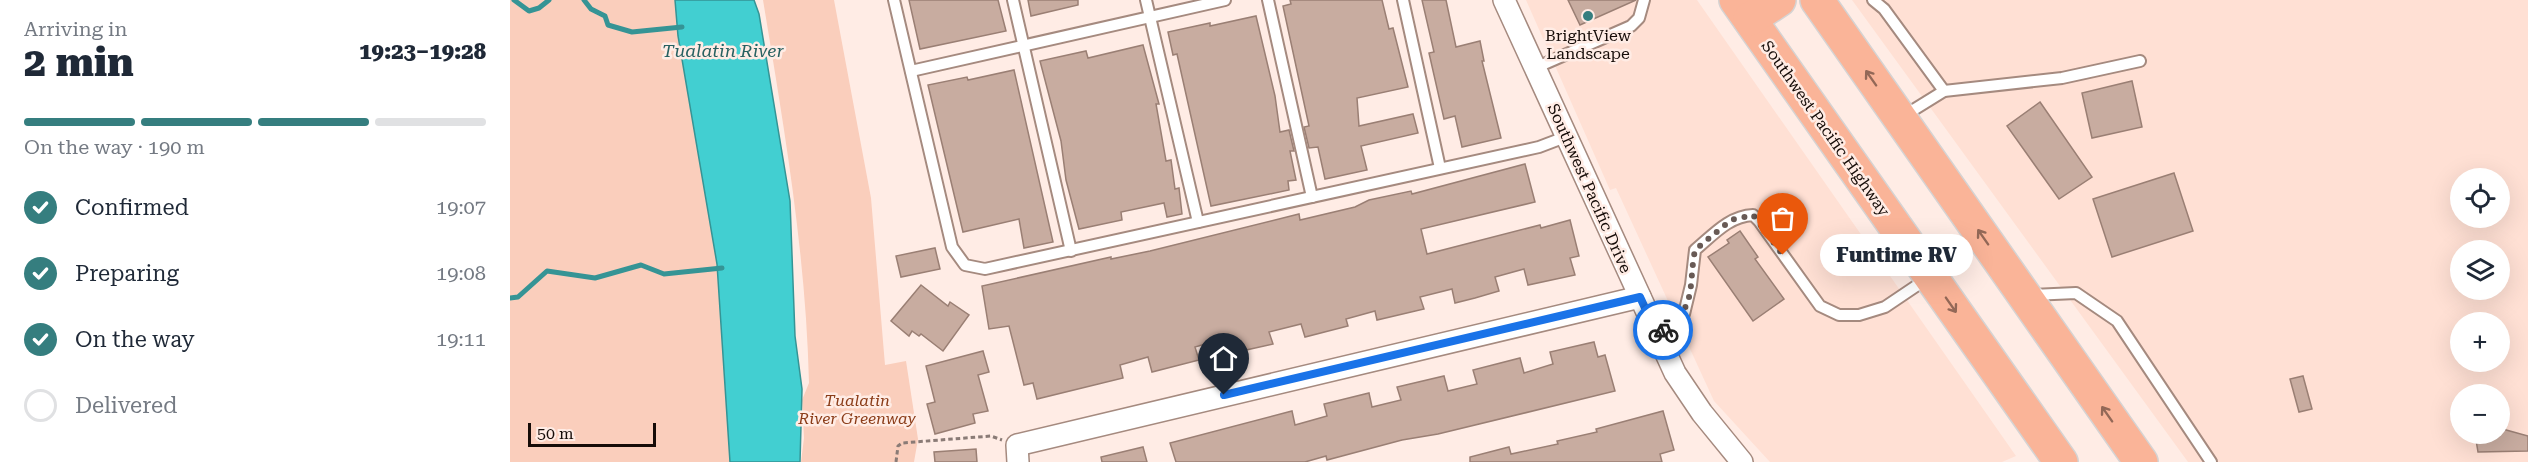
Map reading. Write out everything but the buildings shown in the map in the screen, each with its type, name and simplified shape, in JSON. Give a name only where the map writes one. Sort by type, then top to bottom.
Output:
[{"type":"highway","points":[[1743,10],[1779,0]]},
{"type":"highway","points":[[1817,0],[2141,462]]},
{"type":"highway","name":"Southwest Pacific Highway","points":[[1743,10],[2061,462]]},
{"type":"street","name":"Southwest Pacific Drive","points":[[1504,0],[1657,334],[1688,393],[1740,461]]},
{"type":"street","points":[[1017,453],[1640,297]]},
{"type":"lane","points":[[894,0],[952,247],[965,265],[985,269],[1071,251],[1539,147],[1568,136]]},
{"type":"lane","points":[[1013,0],[1071,251]]},
{"type":"lane","points":[[1146,0],[1198,222]]},
{"type":"lane","points":[[911,71],[1226,0]]},
{"type":"lane","points":[[1268,0],[1312,197]]},
{"type":"lane","points":[[1403,0],[1440,168]]},
{"type":"lane","points":[[1535,68],[1631,26],[1639,18],[1644,0]]},
{"type":"lane","points":[[1873,0],[1884,9],[1944,91]]},
{"type":"lane","points":[[1900,118],[1944,91],[2062,78],[2140,61]]},
{"type":"lane","points":[[1657,334],[1684,314],[1689,300],[1695,250],[1731,220],[1744,215],[1753,215],[1759,221],[1820,306],[1839,315],[1859,315],[1885,307],[1931,277]]},
{"type":"lane","points":[[2024,296],[2076,293],[2117,321],[2211,462]]},
{"type":"path","points":[[896,462],[898,447],[902,443],[991,436],[1017,453]]},
{"type":"shaded area","points":[[1526,0],[1697,0],[2016,456],[2002,462],[1770,462],[1714,401],[1616,188],[1610,190]]},
{"type":"shaded area","points":[[1852,0],[2528,0],[2528,462],[2188,462]]},
{"type":"green space","points":[[510,0],[675,0],[678,36],[717,264],[730,462],[510,462]]},
{"type":"green space","name":"Tualatin River Greenway","points":[[763,0],[834,0],[871,198],[885,365],[906,361],[918,439],[914,462],[801,462],[804,438],[802,400],[809,383],[804,287],[793,191]]},
{"type":"water","name":"Tualatin River","points":[[675,0],[754,0],[759,14],[790,201],[795,336],[802,389],[800,462],[730,462],[717,264],[678,36]]},
{"type":"waterway","points":[[514,0],[529,11],[539,8],[549,0]]},
{"type":"waterway","points":[[584,0],[591,9],[605,16],[608,25],[632,32],[682,27]]},
{"type":"waterway","points":[[510,298],[518,297],[547,271],[595,278],[641,265],[664,274],[722,268]]},
{"type":"way so far","points":[[1663,330],[1684,314],[1689,300],[1695,250],[1731,220],[1744,215],[1753,215],[1783,255]]},
{"type":"place","name":"BrightView Landscape","points":[[1588,16]]},
{"type":"place","name":"Funtime RV","points":[[1783,255]]},
{"type":"route","points":[[1224,395],[1640,297],[1657,334],[1663,330]]}]
